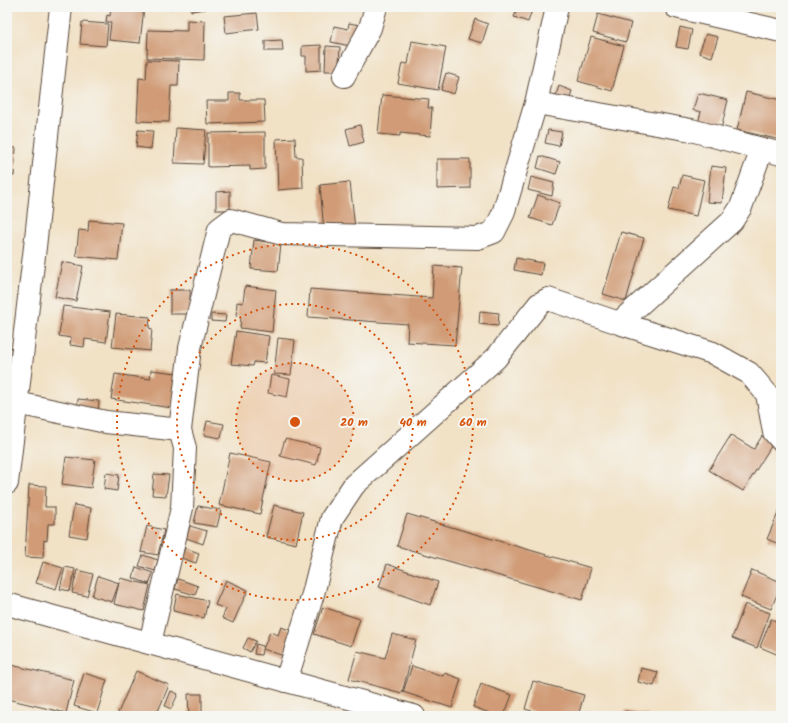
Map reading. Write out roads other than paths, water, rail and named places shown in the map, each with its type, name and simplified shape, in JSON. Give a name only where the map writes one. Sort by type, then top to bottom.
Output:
[{"type":"street","points":[[7,483],[35,247],[61,7]]},
{"type":"street","points":[[344,76],[370,28],[376,7]]},
{"type":"street","points":[[150,643],[182,508],[185,448],[180,430],[190,348],[219,229],[231,220],[282,234],[478,238],[494,232],[503,214],[536,103],[557,7]]},
{"type":"street","points":[[676,7],[728,13],[781,31]]},
{"type":"street","points":[[536,103],[691,130],[772,152],[732,220],[619,323]]},
{"type":"street","points":[[286,680],[313,594],[332,518],[354,485],[496,358],[539,304],[548,299],[713,353],[749,373],[767,394],[774,432],[781,440]]},
{"type":"street","points":[[16,403],[106,422],[180,430]]},
{"type":"street","points":[[7,604],[286,680],[374,711],[414,716]]}]
